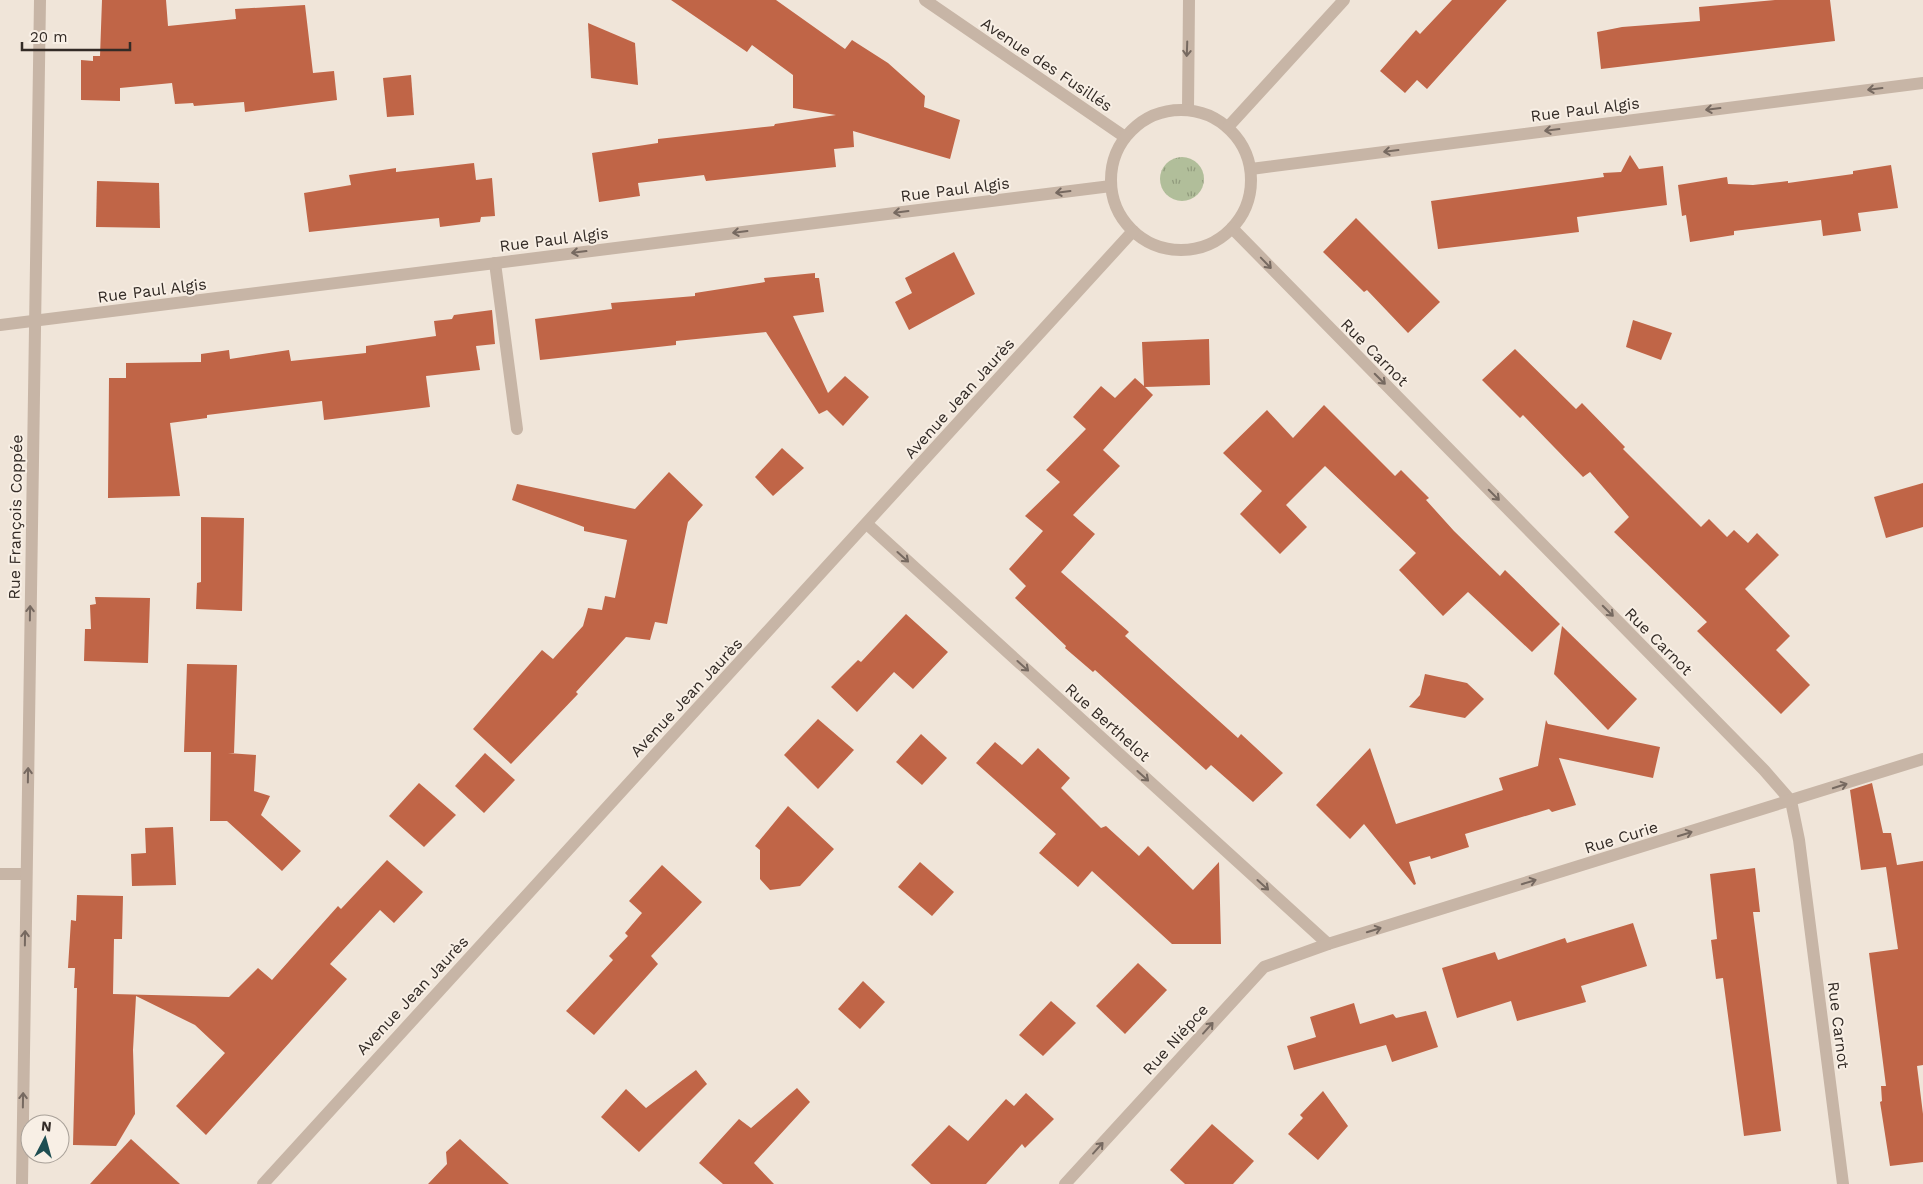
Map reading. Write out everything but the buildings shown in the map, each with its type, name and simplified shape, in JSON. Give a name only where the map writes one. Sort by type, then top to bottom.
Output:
[{"type":"street","name":"Rue François Coppée","points":[[22,1184],[40,0]]},
{"type":"street","name":"Avenue des Fusillés","points":[[925,0],[1125,137]]},
{"type":"street","points":[[1188,109],[1189,0]]},
{"type":"street","points":[[1228,127],[1344,0]]},
{"type":"street","name":"Rue Paul Algis","points":[[1251,169],[1923,83]]},
{"type":"street","points":[[1188,109],[1216,118],[1239,139],[1247,154],[1251,169],[1252,185],[1249,201],[1242,216],[1232,228],[1218,240],[1201,247],[1183,250],[1156,245],[1133,231],[1118,210],[1111,186],[1114,160],[1125,137],[1137,124],[1153,115],[1170,110],[1188,109]]},
{"type":"street","name":"Rue Paul Algis","points":[[0,325],[1111,186]]},
{"type":"street","name":"Rue Carnot","points":[[1232,228],[1764,770],[1792,801],[1799,840],[1843,1184]]},
{"type":"street","name":"Avenue Jean Jaurès","points":[[263,1184],[1133,231]]},
{"type":"street","points":[[495,263],[517,429]]},
{"type":"street","name":"Rue Berthelot","points":[[867,524],[1328,944]]},
{"type":"street","name":"Rue Curie","points":[[1328,944],[1923,759]]},
{"type":"street","points":[[0,874],[26,874]]},
{"type":"street","name":"Rue Niépce","points":[[1065,1184],[1264,967],[1328,944]]},
{"type":"green space","points":[[1182,157],[1194,161],[1200,167],[1204,179],[1200,191],[1194,197],[1182,201],[1170,197],[1164,191],[1160,179],[1164,167],[1170,161]]}]
